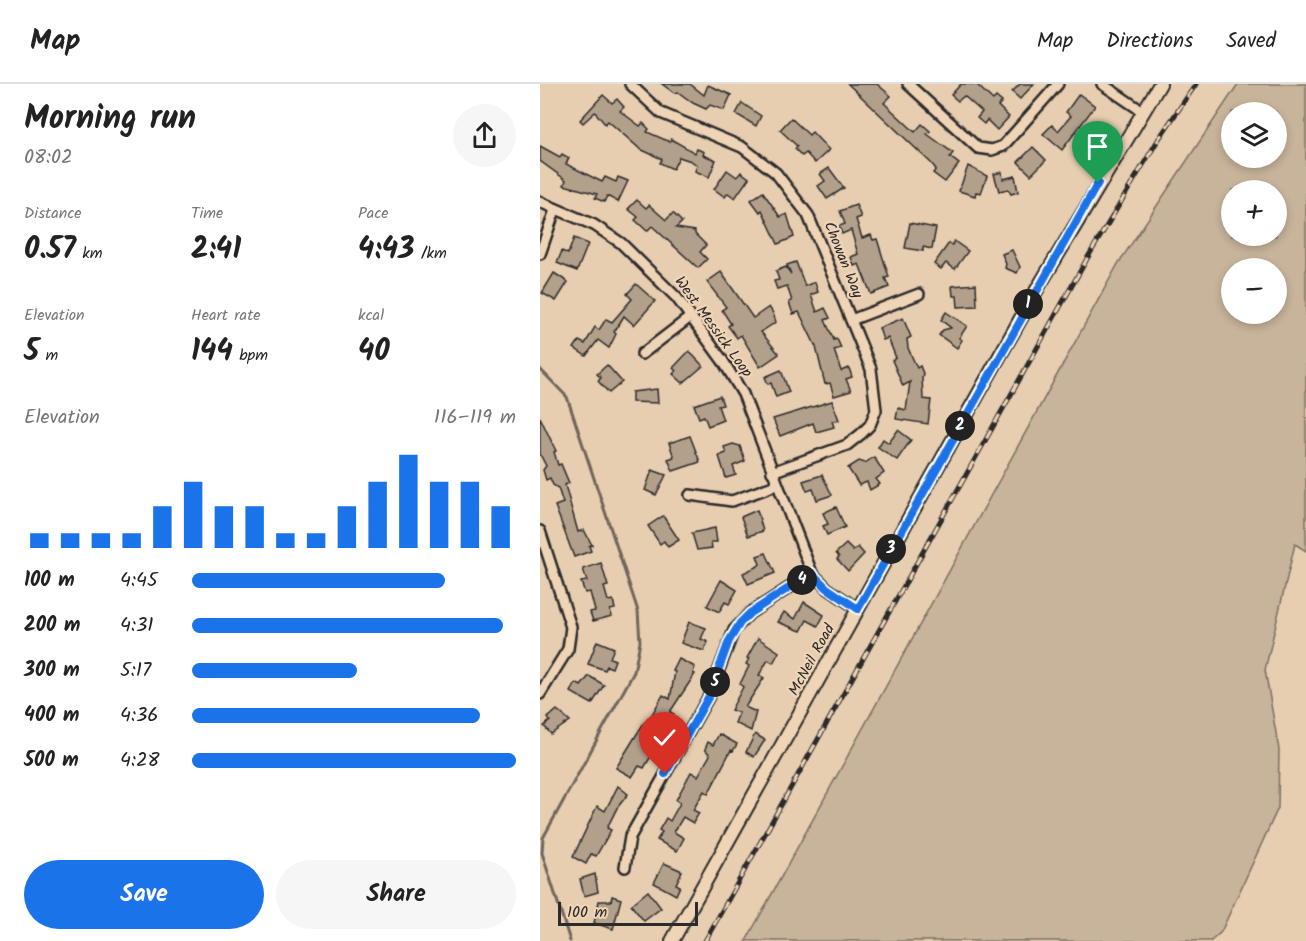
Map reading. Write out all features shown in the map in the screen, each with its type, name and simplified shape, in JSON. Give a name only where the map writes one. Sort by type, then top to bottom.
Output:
[{"type":"main road","name":"McNeil Road","points":[[672,941],[1039,286],[1160,84]]},
{"type":"street","name":"Chowan Way","points":[[630,84],[662,113],[742,147],[776,173],[808,215],[874,380],[876,410],[870,425],[847,445],[772,472]]},
{"type":"street","points":[[908,84],[978,147],[992,150],[1003,146],[1058,84]]},
{"type":"street","points":[[1102,84],[1142,111]]},
{"type":"street","name":"West Messick Loop","points":[[540,202],[594,225],[621,243],[667,287],[723,361],[743,394],[776,485],[812,573],[827,588],[858,609]]},
{"type":"street","points":[[540,254],[555,210]]},
{"type":"street","points":[[851,320],[919,294]]},
{"type":"street","points":[[642,354],[689,318]]},
{"type":"street","points":[[690,495],[732,501],[776,485]]},
{"type":"street","points":[[540,531],[571,627],[568,649],[540,694]]},
{"type":"street","points":[[625,867],[630,837],[709,696],[734,630],[750,613],[812,573]]},
{"type":"shaded area","points":[[1238,84],[1306,84],[1306,551],[1295,544],[1265,670],[1279,750],[1278,808],[1221,932],[1211,941],[746,941],[1118,264],[1221,110],[1221,168],[1287,168],[1287,102],[1226,102]]},
{"type":"building","points":[[662,84],[690,84],[704,95],[708,85],[731,95],[724,110],[710,105],[706,109],[678,92],[674,93]]},
{"type":"building","points":[[848,84],[877,84],[891,96],[884,103],[915,132],[922,124],[930,131],[927,134],[953,153],[950,157],[959,164],[945,182],[933,173],[936,169],[931,163]]},
{"type":"building","points":[[961,84],[976,84],[993,100],[996,97],[1002,102],[998,106],[1009,117],[997,130],[987,120],[984,124],[977,118],[982,112],[964,96],[958,101],[951,95]]},
{"type":"building","points":[[1020,84],[1034,84],[1020,99],[1012,92]]},
{"type":"building","points":[[1079,94],[1095,106],[1062,150],[1043,134],[1052,125],[1058,131],[1071,116],[1066,112]]},
{"type":"building","points":[[603,95],[612,103],[617,99],[624,107],[620,111],[640,126],[643,123],[649,129],[647,132],[670,142],[671,139],[695,153],[697,149],[704,152],[703,155],[716,160],[709,177],[695,171],[697,165],[691,161],[679,157],[673,169],[660,163],[662,159],[640,149],[608,121],[605,124],[595,112],[583,123],[580,120]]},
{"type":"building","points":[[742,103],[761,116],[756,126],[736,114]]},
{"type":"building","points":[[791,118],[809,135],[812,132],[829,150],[815,163],[806,153],[802,156],[795,149],[797,146],[780,130]]},
{"type":"building","points":[[540,146],[560,157],[562,154],[569,158],[566,164],[602,182],[605,177],[616,182],[618,177],[628,181],[618,202],[607,196],[604,202],[595,198],[597,194],[564,185],[566,180],[540,161]]},
{"type":"building","points":[[1033,147],[1046,160],[1031,175],[1018,162]]},
{"type":"building","points":[[968,166],[987,176],[981,193],[976,192],[975,196],[959,191]]},
{"type":"building","points":[[829,168],[844,188],[827,199],[818,186],[825,181],[820,174]]},
{"type":"building","points":[[727,170],[737,177],[741,172],[749,178],[735,198],[728,193],[725,197],[714,189]]},
{"type":"building","points":[[1002,172],[1003,179],[1015,176],[1018,192],[1011,194],[1008,189],[999,191],[994,174]]},
{"type":"building","points":[[763,192],[780,217],[787,214],[794,237],[778,244],[762,210],[760,212],[751,200]]},
{"type":"building","points":[[637,200],[646,208],[649,205],[666,220],[673,213],[682,222],[676,228],[695,231],[695,234],[706,245],[700,252],[707,259],[698,268],[652,226],[647,231],[635,220],[638,217],[628,209]]},
{"type":"building","points":[[856,205],[861,217],[856,219],[862,238],[871,235],[873,240],[877,239],[889,277],[885,278],[889,287],[871,294],[859,264],[854,266],[851,257],[858,254],[851,230],[842,234],[839,226],[845,224],[840,211]]},
{"type":"building","points":[[910,223],[936,228],[932,249],[923,247],[923,251],[905,248]]},
{"type":"building","points":[[574,238],[588,244],[577,271],[557,263],[562,251],[568,254]]},
{"type":"building","points":[[954,241],[968,251],[955,269],[946,263],[941,269],[934,264],[949,243],[952,245]]},
{"type":"building","points":[[1012,250],[1020,267],[1017,273],[1005,268],[1006,264],[1002,254]]},
{"type":"building","points":[[796,262],[805,286],[815,282],[818,292],[811,295],[817,312],[825,308],[830,318],[825,320],[834,340],[837,339],[841,348],[834,350],[841,371],[849,368],[852,377],[846,379],[851,391],[834,396],[830,383],[825,384],[816,347],[799,312],[793,314],[787,286],[777,289],[774,281],[779,280],[776,271],[786,267],[791,274],[787,265]]},
{"type":"building","points":[[721,272],[753,318],[769,307],[773,313],[776,322],[761,332],[779,354],[760,367],[741,335],[737,338],[728,326],[731,324],[722,310],[726,307],[707,282]]},
{"type":"building","points":[[554,273],[568,282],[556,301],[542,293]]},
{"type":"building","points":[[636,284],[655,301],[634,325],[624,316],[614,332],[616,334],[609,348],[598,340],[586,356],[574,348],[579,341],[585,344],[595,327],[599,330],[606,319],[612,322],[632,299],[627,294]]},
{"type":"building","points":[[976,284],[977,306],[958,307],[957,296],[953,296],[952,286]]},
{"type":"building","points":[[946,312],[967,326],[959,338],[962,340],[957,348],[939,335],[943,330],[951,328],[941,320]]},
{"type":"building","points":[[903,318],[911,337],[907,339],[908,348],[917,368],[920,366],[924,376],[922,377],[923,399],[931,400],[928,424],[896,419],[898,408],[906,410],[910,382],[903,386],[892,360],[896,358],[888,338],[883,340],[879,328]]},
{"type":"building","points":[[689,351],[703,366],[683,383],[673,374],[676,371],[673,368]]},
{"type":"building","points":[[607,365],[622,382],[609,393],[598,381],[601,378],[597,374]]},
{"type":"building","points":[[781,370],[789,392],[776,397],[771,383],[768,384],[765,377]]},
{"type":"building","points":[[657,389],[658,403],[632,402],[632,392]]},
{"type":"building","points":[[720,396],[723,405],[718,406],[723,420],[708,426],[704,416],[699,418],[694,405]]},
{"type":"building","points":[[832,401],[839,420],[832,421],[834,427],[816,432],[813,423],[780,436],[773,419]]},
{"type":"building","points":[[540,417],[556,451],[554,452],[558,465],[561,464],[569,483],[565,485],[578,532],[584,530],[592,545],[589,546],[591,551],[574,557],[555,506],[563,503],[558,488],[553,485],[550,478],[546,480],[543,470],[546,466],[540,454]]},
{"type":"building","points":[[898,430],[911,440],[897,460],[878,447],[883,439],[889,443]]},
{"type":"building","points":[[690,436],[700,462],[673,471],[668,459],[674,457],[669,443]]},
{"type":"building","points":[[733,444],[740,446],[745,461],[733,466],[736,475],[726,478],[719,456],[726,453],[724,447]]},
{"type":"building","points":[[874,457],[884,473],[876,479],[880,484],[870,490],[867,482],[859,485],[848,468],[859,461],[865,463]]},
{"type":"building","points":[[652,470],[666,475],[656,495],[645,490]]},
{"type":"building","points":[[822,475],[832,495],[817,500],[813,489],[807,491],[803,481]]},
{"type":"building","points":[[836,507],[845,527],[827,535],[823,526],[828,524],[823,513]]},
{"type":"building","points":[[757,510],[763,531],[748,536],[741,517]]},
{"type":"building","points":[[663,516],[679,540],[668,547],[664,541],[660,544],[648,526]]},
{"type":"building","points":[[715,528],[717,542],[711,542],[712,548],[697,550],[692,533]]},
{"type":"building","points":[[846,544],[853,551],[858,547],[864,554],[848,571],[837,559],[839,557],[836,553]]},
{"type":"building","points":[[766,553],[775,573],[748,584],[743,573],[758,566],[760,564],[757,556]]},
{"type":"building","points":[[601,563],[608,586],[604,587],[608,601],[613,600],[615,609],[610,610],[612,616],[593,621],[590,612],[595,611],[590,592],[585,593],[581,582],[587,581],[583,569]]},
{"type":"building","points":[[721,580],[737,590],[729,604],[725,602],[719,612],[707,606]]},
{"type":"building","points":[[804,602],[824,615],[818,626],[807,620],[801,631],[778,622],[784,612],[795,619]]},
{"type":"building","points":[[689,622],[706,628],[701,639],[708,642],[704,651],[681,643]]},
{"type":"building","points":[[758,638],[779,652],[773,663],[768,660],[759,675],[764,678],[745,707],[756,712],[751,731],[735,723],[739,713],[731,710],[743,687],[740,684],[749,666],[746,664],[749,659],[747,658]]},
{"type":"building","points":[[597,641],[614,648],[610,658],[615,660],[612,668],[607,666],[605,670],[588,664]]},
{"type":"building","points":[[679,659],[695,667],[693,673],[695,674],[670,712],[674,714],[670,723],[666,721],[656,739],[660,741],[644,768],[639,766],[632,777],[616,768],[644,723],[646,725],[663,695],[670,699],[675,672],[673,671]]},
{"type":"building","points":[[589,676],[604,685],[592,704],[571,692],[576,683],[581,686]]},
{"type":"building","points":[[557,710],[570,721],[551,734],[544,726],[550,721],[548,718]]},
{"type":"building","points":[[719,734],[737,744],[733,751],[731,750],[708,794],[704,791],[693,810],[699,813],[693,823],[683,817],[674,832],[684,838],[677,851],[657,840],[662,832],[659,830],[666,818],[670,821],[680,803],[676,800],[691,772],[698,776],[710,755],[705,749],[708,742],[713,745]]},
{"type":"building","points":[[755,734],[765,740],[754,757],[746,752]]},
{"type":"building","points":[[618,786],[628,794],[617,808],[607,828],[611,830],[596,856],[591,854],[586,864],[573,857],[597,806],[605,811]]},
{"type":"building","points":[[664,863],[682,871],[676,884],[680,886],[676,895],[654,883]]},
{"type":"building","points":[[595,874],[598,892],[584,896],[580,879]]},
{"type":"building","points":[[648,891],[661,908],[644,921],[631,905]]},
{"type":"building","points":[[612,896],[621,899],[613,929],[594,923],[599,901],[611,901]]},
{"type":"waterway","points":[[540,369],[567,397],[638,611],[640,642],[634,672],[543,838],[542,853],[570,941]]},
{"type":"railway","points":[[705,941],[1088,257],[1158,140],[1196,84]]},
{"type":"route","points":[[665,774],[709,696],[734,630],[750,613],[812,573],[827,588],[858,609],[1098,183]]}]
